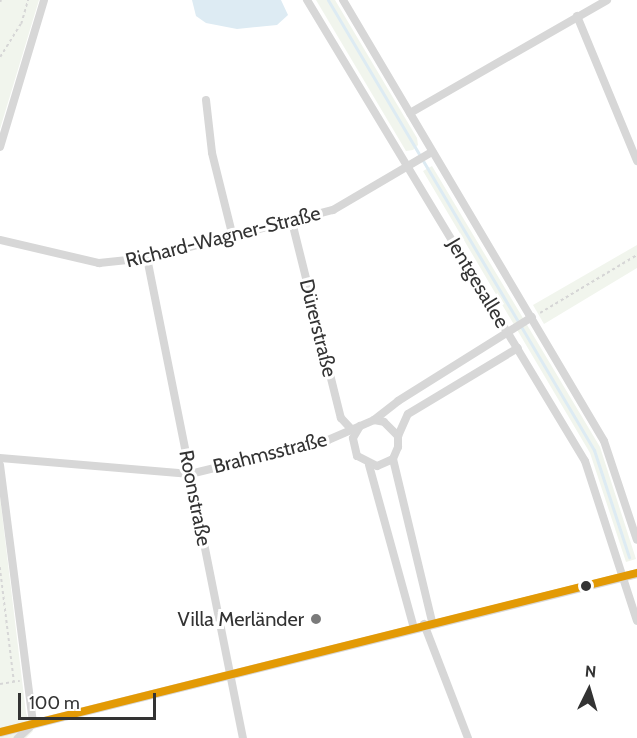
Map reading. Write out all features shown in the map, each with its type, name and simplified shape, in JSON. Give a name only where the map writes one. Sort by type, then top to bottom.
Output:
[{"type":"street","points":[[0,147],[44,0]]},
{"type":"street","name":"Jentgesallee","points":[[307,0],[585,461],[637,621]]},
{"type":"street","name":"Jentgesallee","points":[[343,0],[604,441],[637,540]]},
{"type":"street","points":[[410,113],[607,0]]},
{"type":"street","points":[[577,16],[637,161]]},
{"type":"street","points":[[206,100],[212,153],[233,237]]},
{"type":"street","name":"Richard-Wagner-Straße","points":[[0,240],[99,262],[147,258],[333,210],[432,152]]},
{"type":"street","name":"Dürerstraße","points":[[292,222],[341,418],[356,428]]},
{"type":"street","name":"Roonstraße","points":[[147,258],[243,738]]},
{"type":"street","points":[[468,738],[423,625],[369,465],[357,456],[353,447],[356,428],[375,420],[398,401],[532,317]]},
{"type":"street","points":[[423,625],[393,459],[398,447],[398,436],[408,414],[518,348]]},
{"type":"street","points":[[375,420],[384,422],[398,436]]},
{"type":"street","name":"Brahmsstraße","points":[[0,458],[190,474],[356,428]]},
{"type":"street","points":[[369,465],[384,465],[393,459]]},
{"type":"street","points":[[0,465],[33,724]]},
{"type":"street","points":[[0,732],[637,573]]},
{"type":"street","points":[[18,738],[33,724]]},
{"type":"path","points":[[0,57],[21,24],[27,0]]},
{"type":"path","points":[[532,317],[637,255]]},
{"type":"path","points":[[0,567],[14,681]]},
{"type":"path","points":[[0,684],[27,679]]},
{"type":"shaded area","points":[[0,0],[39,0],[0,129]]},
{"type":"shaded area","points":[[192,0],[281,0],[288,15],[277,25],[237,29],[206,23],[196,16]]},
{"type":"shaded area","points":[[316,0],[335,0],[417,138],[418,145],[413,150],[406,151]]},
{"type":"shaded area","points":[[432,166],[600,447],[636,559],[626,562],[590,453],[423,171]]},
{"type":"shaded area","points":[[637,245],[637,268],[544,324],[533,305]]},
{"type":"shaded area","points":[[0,497],[26,713],[33,731],[26,738],[0,738]]},
{"type":"waterway","points":[[328,0],[594,450],[629,557]]},
{"type":"transit line","points":[[0,732],[637,573]]},
{"type":"place","name":"Villa Merländer","points":[[316,619]]}]
